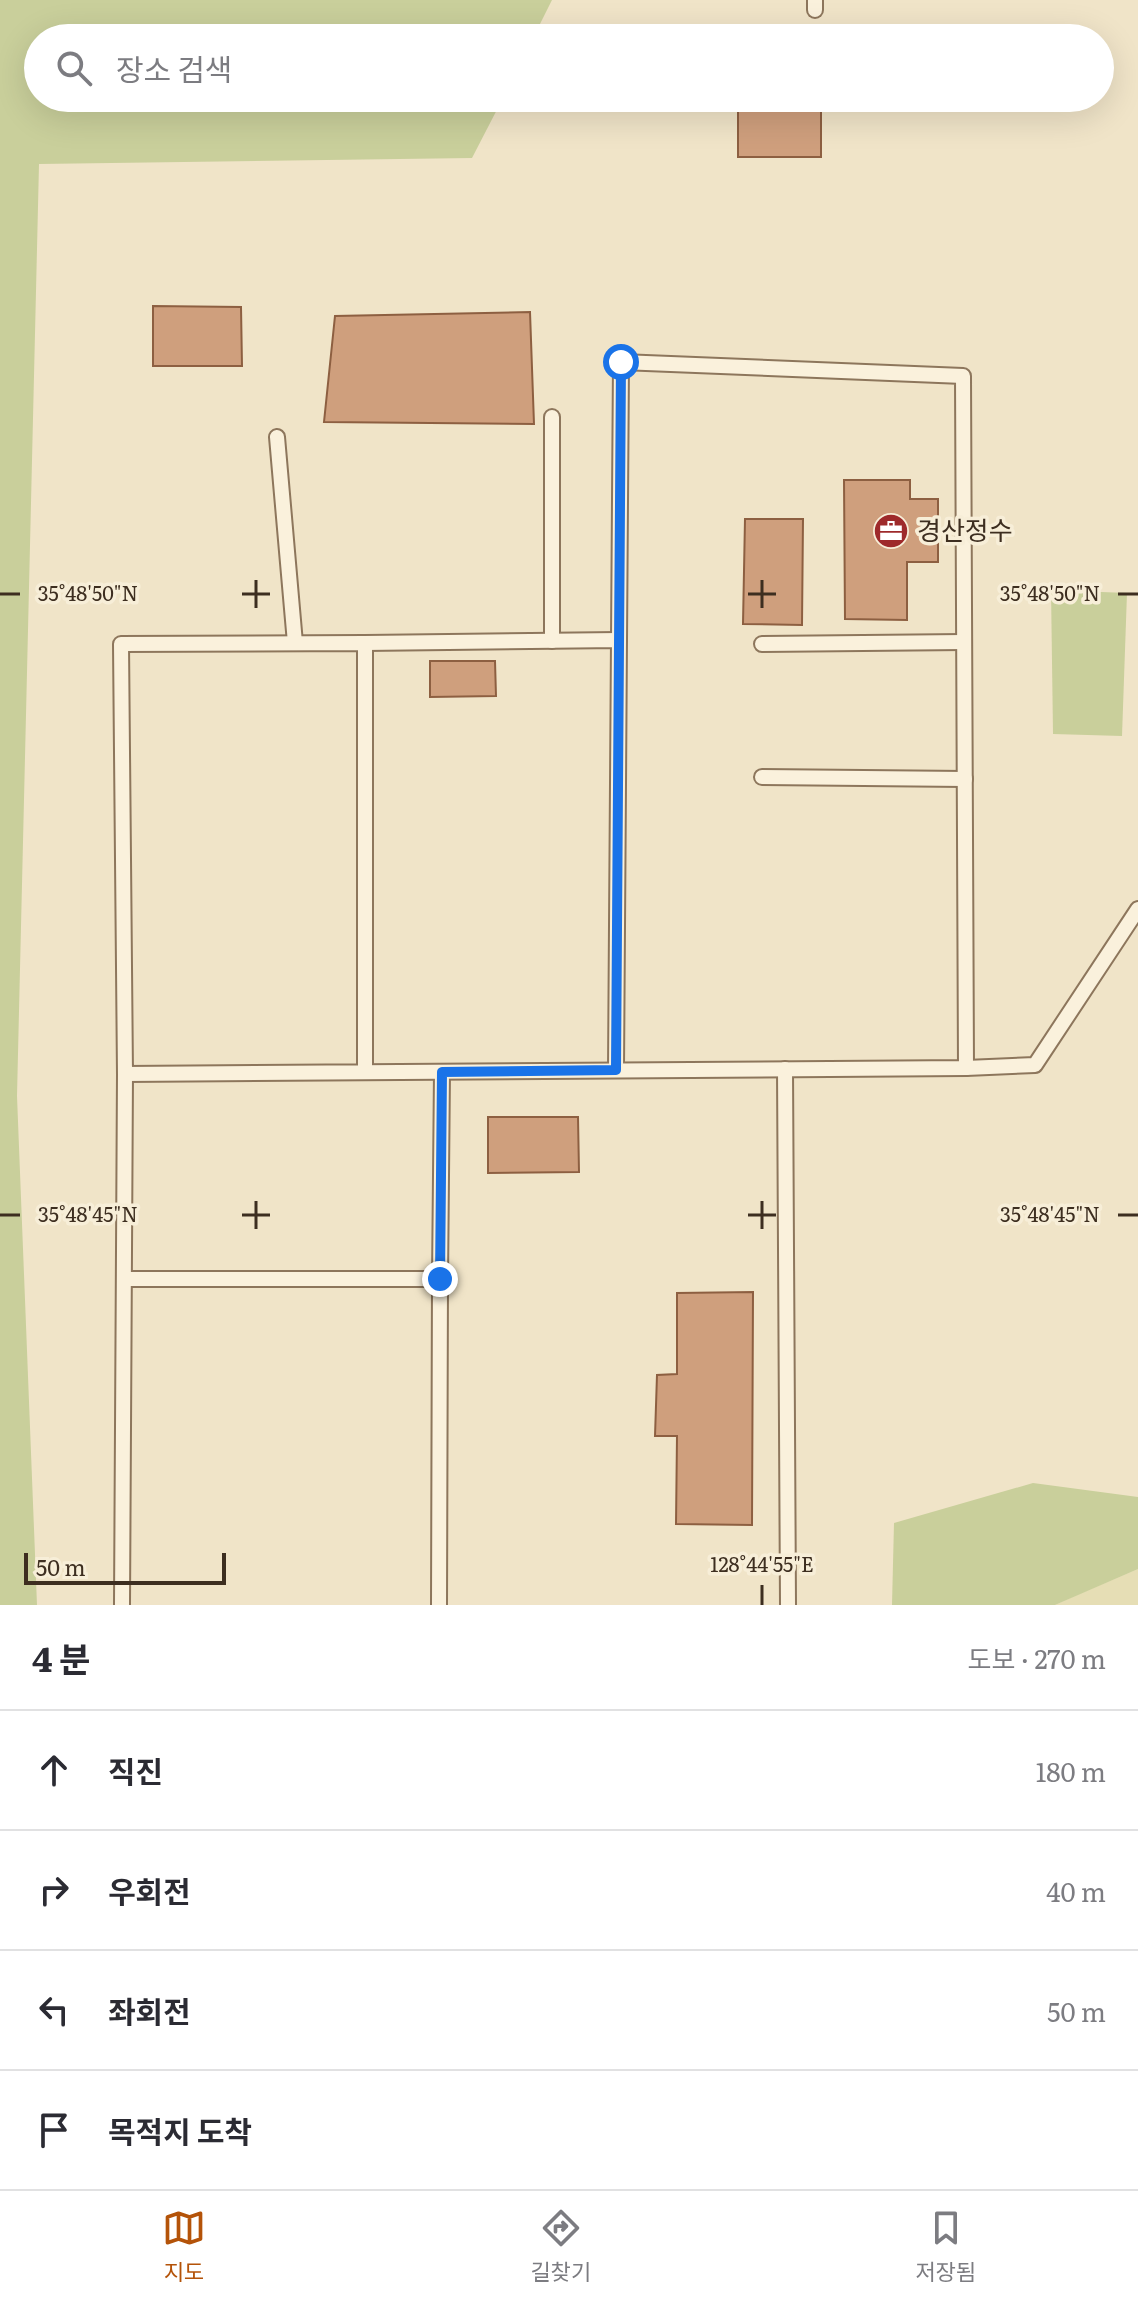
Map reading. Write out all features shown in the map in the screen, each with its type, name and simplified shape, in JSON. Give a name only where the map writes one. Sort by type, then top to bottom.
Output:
[{"type":"lane","points":[[616,1070],[621,362],[963,376],[966,1068]]},
{"type":"lane","points":[[552,417],[552,641]]},
{"type":"lane","points":[[277,437],[295,643]]},
{"type":"lane","points":[[122,1605],[125,1074],[121,644],[619,640]]},
{"type":"lane","points":[[762,644],[964,642]]},
{"type":"lane","points":[[365,643],[365,1072]]},
{"type":"lane","points":[[762,777],[965,779]]},
{"type":"lane","points":[[125,1074],[1035,1065],[1138,909]]},
{"type":"lane","points":[[785,1069],[788,1605]]},
{"type":"lane","points":[[439,1605],[442,1072]]},
{"type":"lane","points":[[124,1279],[440,1279]]},
{"type":"shaded area","points":[[1138,1569],[1138,1605],[1055,1605],[1077,1595]]},
{"type":"green space","points":[[0,0],[552,0],[540,24],[24,24],[24,112],[496,112],[472,158],[39,164],[17,1096],[37,1605],[0,1605]]},
{"type":"green space","points":[[1051,590],[1127,593],[1122,736],[1053,734]]},
{"type":"green space","points":[[1033,1483],[1138,1497],[1138,1569],[1055,1605],[892,1605],[894,1523]]},
{"type":"building","points":[[738,112],[821,112],[821,157],[738,157]]},
{"type":"building","points":[[153,306],[241,307],[242,366],[153,366]]},
{"type":"building","points":[[530,312],[534,424],[324,422],[335,316]]},
{"type":"building","name":"경산정수","points":[[844,480],[910,480],[910,499],[938,499],[938,562],[907,562],[907,620],[845,619]]},
{"type":"building","points":[[745,519],[803,519],[802,625],[743,624]]},
{"type":"building","points":[[430,661],[495,661],[496,696],[430,697]]},
{"type":"building","points":[[488,1117],[578,1117],[579,1172],[488,1173]]},
{"type":"building","points":[[753,1292],[752,1525],[676,1524],[677,1436],[655,1436],[657,1375],[677,1374],[677,1293]]},
{"type":"place","name":"경산정수","points":[[891,531]]},
{"type":"route","points":[[440,1279],[442,1072],[616,1070],[621,362]]}]
